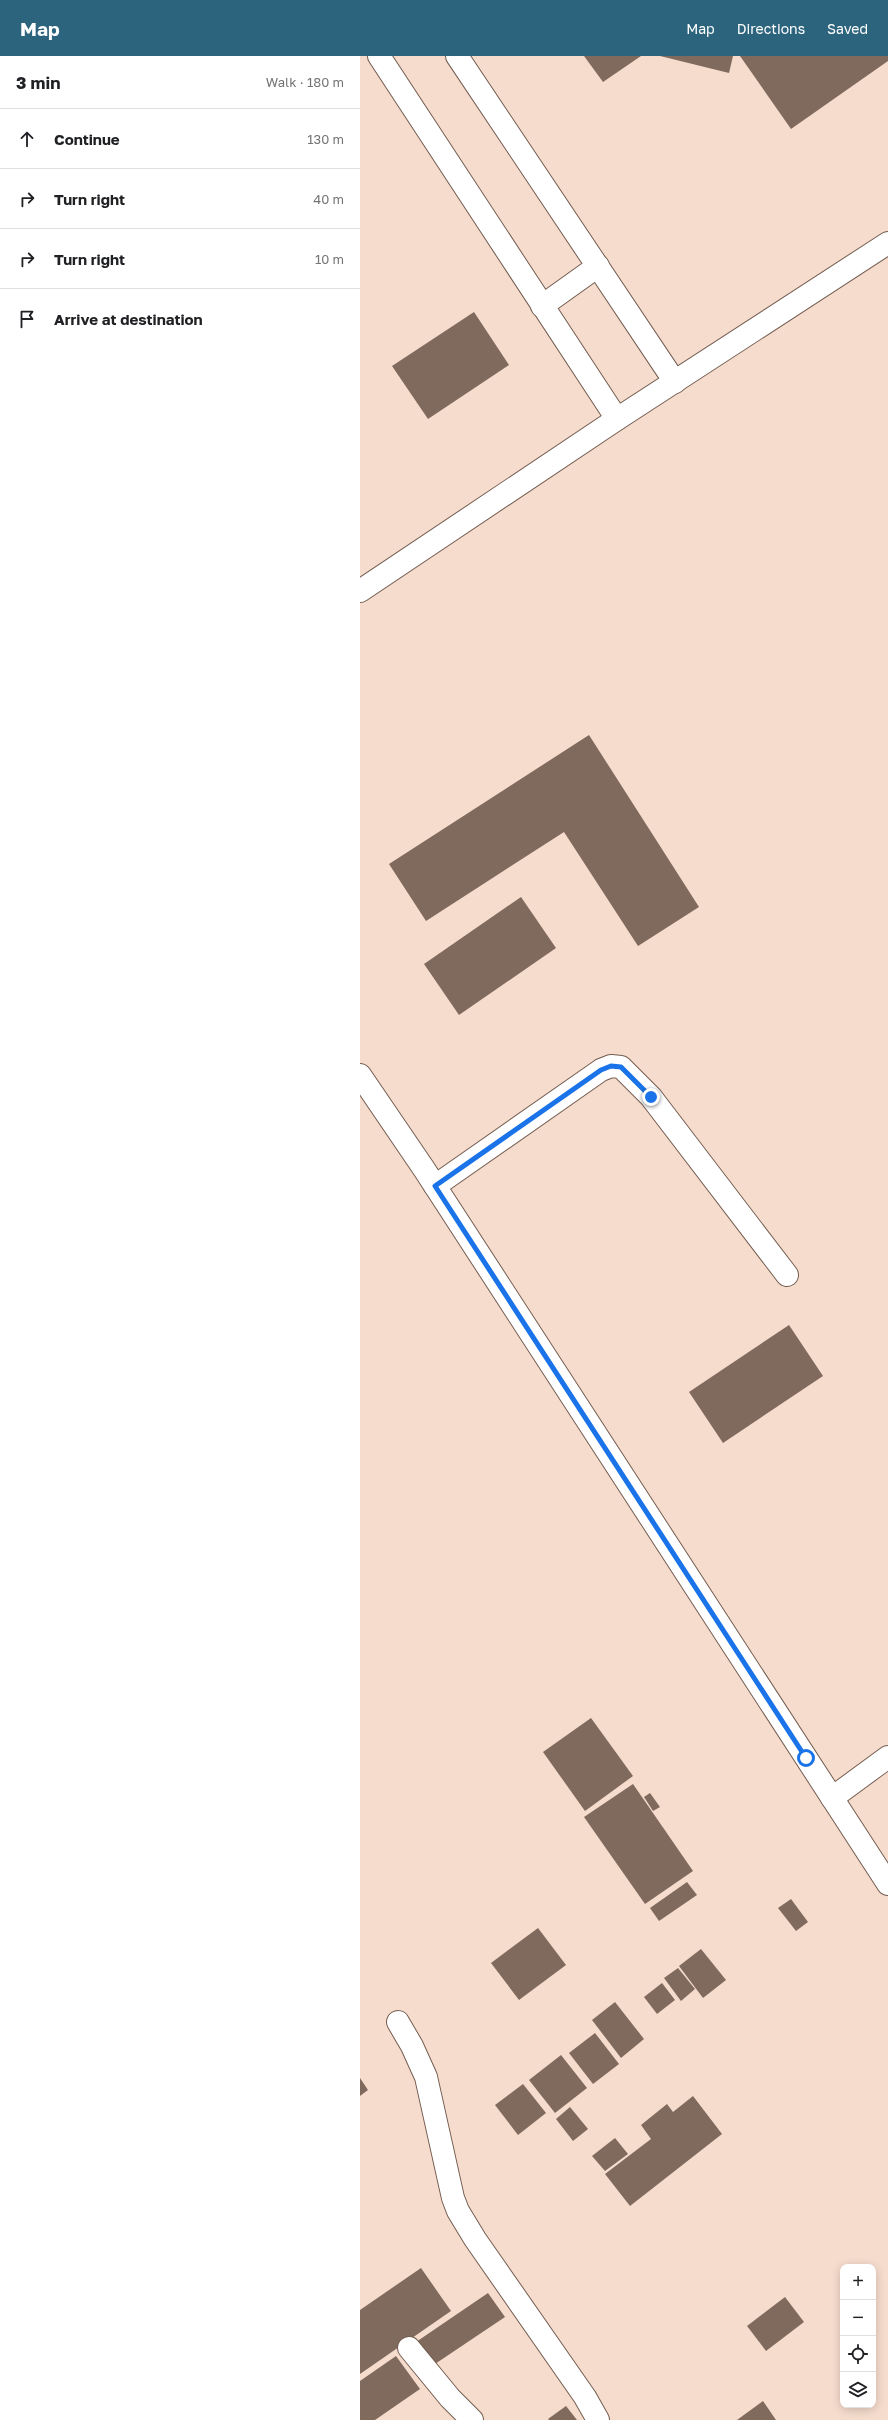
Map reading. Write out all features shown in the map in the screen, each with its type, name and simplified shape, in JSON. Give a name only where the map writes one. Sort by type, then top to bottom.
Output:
[{"type":"street","points":[[379,56],[617,419]]},
{"type":"street","points":[[457,56],[675,382]]},
{"type":"street","points":[[360,591],[617,419],[888,243]]},
{"type":"street","points":[[542,306],[598,266]]},
{"type":"street","points":[[435,1186],[601,1070],[611,1066],[621,1067],[651,1097],[787,1275]]},
{"type":"street","points":[[360,1075],[435,1186],[888,1884]]},
{"type":"street","points":[[832,1798],[888,1757]]},
{"type":"street","points":[[398,2022],[412,2046],[426,2077],[453,2198],[458,2211],[475,2240],[585,2397],[598,2420]]},
{"type":"street","points":[[409,2348],[450,2398],[472,2420]]},
{"type":"building","points":[[584,56],[641,56],[603,82]]},
{"type":"building","points":[[660,56],[733,56],[729,73]]},
{"type":"building","points":[[740,56],[888,56],[888,61],[791,129]]},
{"type":"building","points":[[474,312],[509,365],[428,419],[392,366]]},
{"type":"building","points":[[589,735],[699,907],[638,946],[564,832],[426,921],[389,864]]},
{"type":"building","points":[[521,897],[556,948],[459,1015],[424,964]]},
{"type":"building","points":[[789,1325],[823,1376],[723,1443],[689,1392]]},
{"type":"building","points":[[591,1718],[633,1776],[585,1811],[543,1752]]},
{"type":"building","points":[[633,1784],[693,1871],[645,1904],[584,1817]]},
{"type":"building","points":[[650,1793],[660,1807],[653,1811],[644,1797]]},
{"type":"building","points":[[687,1882],[697,1895],[659,1921],[650,1908]]},
{"type":"building","points":[[791,1899],[808,1922],[796,1931],[778,1908]]},
{"type":"building","points":[[538,1928],[566,1965],[519,2000],[491,1963]]},
{"type":"building","points":[[701,1949],[726,1980],[703,1998],[679,1966]]},
{"type":"building","points":[[678,1968],[695,1989],[681,2001],[664,1978]]},
{"type":"building","points":[[662,1983],[675,2000],[657,2014],[644,1997]]},
{"type":"building","points":[[615,2002],[644,2039],[621,2058],[592,2020]]},
{"type":"building","points":[[595,2033],[619,2064],[593,2084],[569,2053]]},
{"type":"building","points":[[561,2055],[587,2088],[555,2113],[529,2080]]},
{"type":"building","points":[[360,2078],[368,2090],[360,2096]]},
{"type":"building","points":[[523,2084],[546,2113],[518,2135],[495,2105]]},
{"type":"building","points":[[693,2096],[722,2134],[630,2206],[605,2174],[651,2139],[641,2125],[667,2104],[673,2112]]},
{"type":"building","points":[[570,2107],[588,2129],[573,2141],[556,2119]]},
{"type":"building","points":[[615,2138],[628,2154],[605,2171],[592,2156]]},
{"type":"building","points":[[421,2268],[451,2311],[360,2374],[360,2310]]},
{"type":"building","points":[[488,2293],[505,2317],[432,2366],[416,2342]]},
{"type":"building","points":[[785,2297],[804,2322],[766,2351],[747,2326]]},
{"type":"building","points":[[396,2356],[420,2389],[375,2420],[360,2420],[360,2381]]},
{"type":"building","points":[[763,2401],[776,2420],[737,2420]]},
{"type":"building","points":[[566,2406],[577,2420],[548,2419]]},
{"type":"route","points":[[651,1097],[621,1067],[611,1066],[601,1070],[435,1186],[806,1758]]}]
